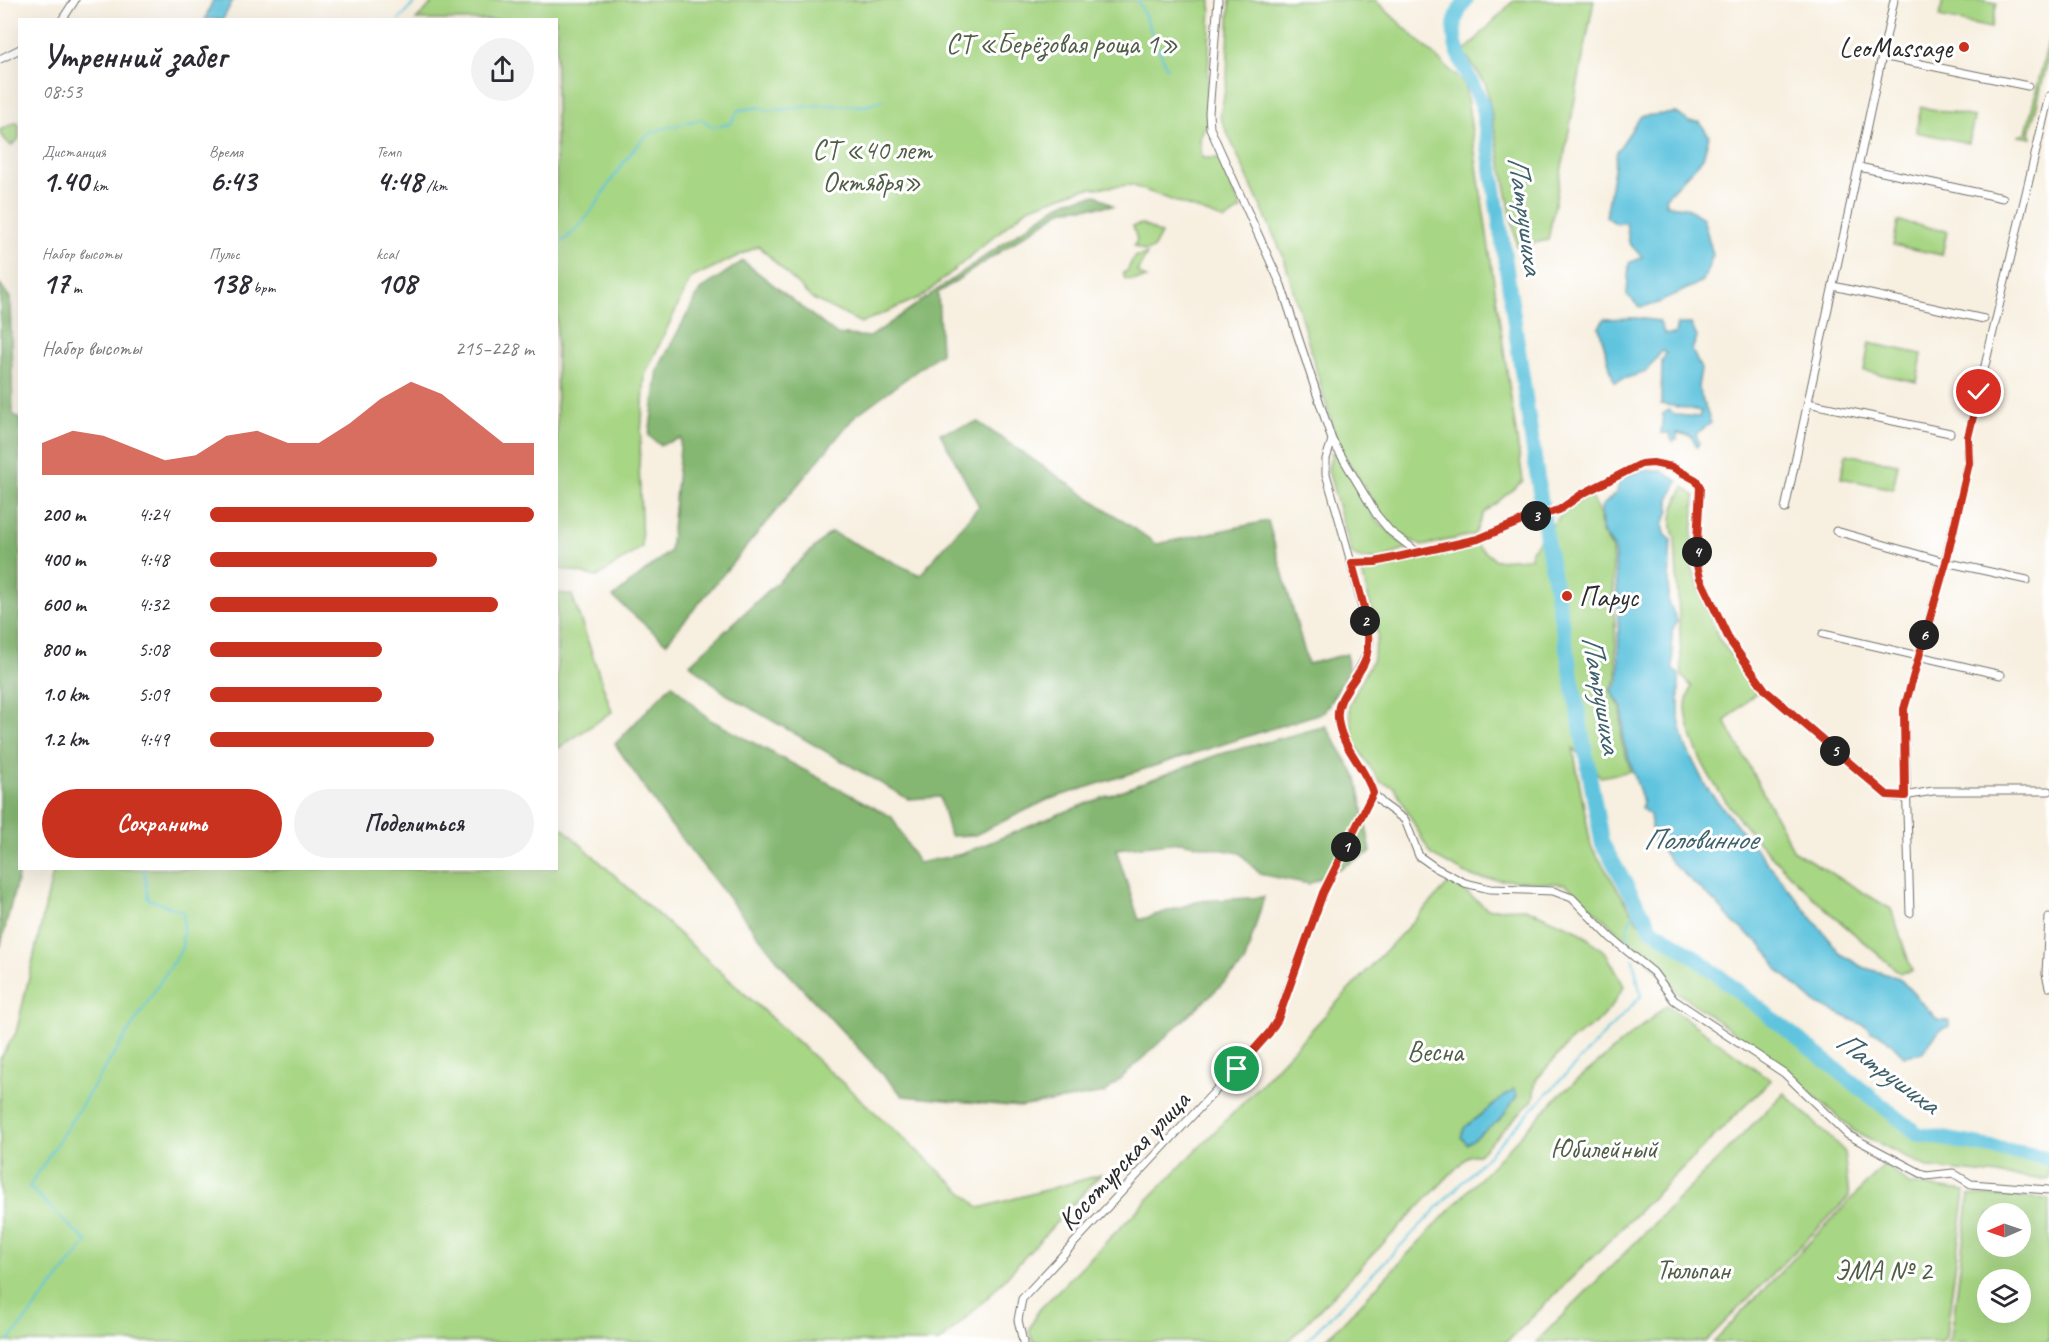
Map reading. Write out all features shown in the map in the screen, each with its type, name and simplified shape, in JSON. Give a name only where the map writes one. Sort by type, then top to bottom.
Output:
[{"type":"street","points":[[63,18],[75,0]]},
{"type":"street","points":[[1218,0],[1209,113],[1210,129],[1281,285],[1332,440],[1376,514],[1390,531],[1417,552]]},
{"type":"street","points":[[1785,508],[1894,0]]},
{"type":"street","points":[[0,59],[18,50]]},
{"type":"street","points":[[1882,56],[2028,86]]},
{"type":"street","points":[[1910,913],[1904,709],[1917,656],[1946,562],[1969,463],[1968,437],[2049,96]]},
{"type":"street","points":[[1859,167],[2003,198]]},
{"type":"street","points":[[1833,286],[1983,319]]},
{"type":"street","points":[[1808,402],[1950,434]]},
{"type":"street","points":[[1332,440],[1326,459],[1326,474],[1352,563],[1370,640],[1365,661],[1342,699],[1338,718],[1347,748],[1368,776],[1373,793],[1383,804],[1405,820],[1419,856],[1465,883],[1490,889],[1553,891],[1572,898],[1628,952],[1653,972],[1674,1000],[1784,1072],[1848,1135],[1926,1176],[1953,1173],[1971,1184],[2049,1190]]},
{"type":"street","points":[[1352,563],[1478,539],[1536,516],[1553,512],[1582,494],[1641,464],[1653,463],[1672,467],[1696,480],[1700,487],[1696,561],[1700,578],[1730,641],[1766,691],[1887,795],[1905,796],[1933,791],[2049,791]]},
{"type":"street","points":[[1836,531],[1946,562],[2027,580]]},
{"type":"street","points":[[1823,634],[2001,675]]},
{"type":"street","name":"Косотурская улица","points":[[1023,1342],[1018,1320],[1022,1299],[1269,1033],[1278,1019],[1323,893],[1373,793]]},
{"type":"street","points":[[2049,917],[2046,974],[2049,987]]},
{"type":"green space","name":"СТ «40 лет Октября»","points":[[435,0],[1211,0],[1206,126],[1200,138],[1202,158],[1219,158],[1241,209],[1225,220],[1131,185],[1082,189],[1028,208],[923,296],[861,323],[811,298],[759,246],[691,278],[645,375],[639,464],[642,547],[597,577],[558,568],[558,18],[418,18]]},
{"type":"green space","points":[[1230,0],[1375,0],[1465,84],[1523,481],[1483,514],[1475,534],[1422,546],[1402,536],[1383,517],[1338,446],[1284,258],[1220,117],[1227,80]]},
{"type":"green space","points":[[1514,0],[1594,0],[1548,240],[1517,246],[1486,85],[1464,52]]},
{"type":"green space","points":[[1943,0],[1982,0],[1997,3],[1991,28],[1939,17]]},
{"type":"green space","points":[[2049,39],[2049,56],[2030,133],[2032,138],[2019,136],[2026,133]]},
{"type":"green space","points":[[1921,107],[1974,117],[1969,143],[1916,132]]},
{"type":"green space","points":[[17,122],[18,140],[11,146],[0,134],[0,130]]},
{"type":"green space","points":[[1097,195],[1113,206],[1064,209],[938,293],[941,353],[855,416],[666,643],[613,597],[670,551],[681,438],[660,445],[649,436],[658,369],[700,290],[743,261],[836,334],[870,337],[1048,212],[1068,200]]},
{"type":"green space","points":[[1898,221],[1947,231],[1942,255],[1893,245]]},
{"type":"green space","points":[[1142,224],[1161,234],[1153,249],[1145,251],[1134,246],[1137,240],[1133,226]]},
{"type":"green space","points":[[1147,254],[1137,272],[1146,278],[1125,279],[1123,273],[1127,271],[1134,257]]},
{"type":"green space","points":[[0,284],[10,298],[13,414],[18,418],[20,870],[0,948]]},
{"type":"green space","points":[[1869,343],[1922,354],[1917,382],[1864,371]]},
{"type":"green space","points":[[978,422],[1157,544],[1268,521],[1308,664],[1347,654],[1348,672],[1324,712],[1047,800],[975,835],[950,836],[940,797],[908,799],[726,694],[690,664],[831,532],[920,575],[979,506],[940,433]]},
{"type":"green space","points":[[1332,452],[1338,455],[1375,518],[1408,549],[1372,559],[1352,554],[1328,470]]},
{"type":"green space","points":[[1846,454],[1898,464],[1893,489],[1841,478]]},
{"type":"green space","points":[[1684,487],[1695,496],[1690,563],[1718,638],[1758,691],[1725,721],[1794,851],[1891,909],[1912,971],[1900,973],[1838,920],[1770,854],[1739,818],[1713,782],[1695,745],[1686,706],[1692,687],[1682,676],[1675,538],[1672,525],[1675,505]]},
{"type":"green space","points":[[1590,494],[1600,515],[1601,531],[1612,548],[1617,679],[1610,689],[1621,708],[1621,740],[1631,771],[1601,777],[1573,748],[1591,846],[1638,922],[1788,1036],[1915,1139],[2049,1162],[2049,1180],[1929,1168],[1854,1131],[1784,1069],[1676,991],[1648,960],[1566,884],[1474,878],[1431,855],[1394,787],[1380,782],[1354,742],[1349,705],[1372,661],[1378,636],[1361,568],[1476,545],[1496,560],[1530,558],[1531,550],[1566,509]]},
{"type":"green space","points":[[558,593],[572,595],[612,712],[558,748]]},
{"type":"green space","points":[[672,684],[709,719],[892,817],[918,863],[962,854],[1059,814],[1217,755],[1326,726],[1357,778],[1371,852],[1309,884],[1260,874],[1240,853],[1180,842],[1116,849],[1139,920],[1200,901],[1264,897],[1244,964],[1105,1093],[1020,1107],[903,1096],[787,972],[666,819],[615,744]]},
{"type":"green space","points":[[558,824],[980,1208],[1100,1175],[987,1298],[940,1342],[0,1342],[0,1059],[16,1033],[54,870],[558,870]]},
{"type":"green space","name":"Весна","points":[[1451,881],[1488,909],[1525,908],[1577,930],[1606,953],[1624,986],[1613,1005],[1595,1024],[1571,1040],[1536,1080],[1533,1100],[1479,1154],[1468,1156],[1288,1342],[1033,1342],[1029,1331],[1037,1312],[1241,1105]]},
{"type":"green space","name":"Юбилейный","points":[[1667,1005],[1771,1080],[1507,1342],[1324,1342],[1557,1097]]},
{"type":"green space","name":"Тюльпан","points":[[1784,1093],[1844,1151],[1849,1197],[1705,1342],[1536,1342]]},
{"type":"green space","name":"ЭМА № 2","points":[[1885,1164],[1909,1184],[1965,1191],[1946,1337],[1941,1342],[1713,1342]]},
{"type":"green space","points":[[1969,1195],[2049,1199],[2049,1342],[1946,1342],[1951,1337]]},
{"type":"water","points":[[213,0],[233,0],[224,18],[205,18]]},
{"type":"water","points":[[1677,113],[1689,122],[1700,122],[1709,136],[1703,158],[1665,198],[1667,205],[1686,207],[1703,218],[1713,255],[1703,281],[1656,304],[1640,307],[1627,295],[1629,263],[1642,257],[1629,243],[1626,222],[1617,224],[1606,217],[1617,151],[1641,116]]},
{"type":"water","points":[[1636,318],[1659,321],[1665,334],[1675,334],[1677,324],[1691,324],[1697,337],[1692,350],[1701,369],[1698,387],[1711,423],[1696,434],[1699,443],[1697,447],[1691,436],[1677,433],[1677,439],[1672,442],[1669,433],[1661,433],[1663,414],[1669,410],[1676,415],[1699,417],[1701,411],[1661,404],[1662,361],[1666,353],[1662,351],[1645,372],[1614,382],[1599,327],[1604,319]]},
{"type":"water","name":"Половинное","points":[[1662,471],[1678,481],[1669,500],[1669,511],[1663,524],[1665,534],[1671,540],[1668,600],[1677,621],[1672,631],[1673,670],[1679,674],[1679,720],[1685,745],[1706,787],[1841,954],[1862,967],[1899,978],[1938,1020],[1949,1021],[1949,1026],[1940,1030],[1922,1053],[1904,1056],[1880,1034],[1870,1032],[1868,1027],[1815,1003],[1776,968],[1772,958],[1758,942],[1734,923],[1718,905],[1673,864],[1653,840],[1650,815],[1641,808],[1643,802],[1623,740],[1623,707],[1612,690],[1619,680],[1618,602],[1614,548],[1602,530],[1601,507],[1617,492],[1618,485],[1624,479],[1634,473]]},
{"type":"water","points":[[1514,1089],[1517,1096],[1501,1119],[1467,1144],[1461,1137],[1464,1128]]},
{"type":"waterway","points":[[401,18],[417,0]]},
{"type":"waterway","points":[[1138,0],[1167,68]]},
{"type":"waterway","name":"Патрушиха","points":[[1466,0],[1458,13],[1455,39],[1463,65],[1482,104],[1547,542],[1602,843],[1651,928],[1695,957],[1918,1134],[2049,1158]]},
{"type":"waterway","points":[[558,244],[583,222],[624,162],[652,132],[701,119],[713,127],[730,124],[739,110],[760,107],[768,111],[821,105],[865,106],[883,100]]},
{"type":"waterway","points":[[8,1342],[87,1242],[29,1187],[182,948],[184,912],[148,899],[144,870]]},
{"type":"waterway","points":[[1631,951],[1627,929],[1637,904]]},
{"type":"waterway","points":[[1305,1342],[1641,996],[1633,959]]},
{"type":"place","name":"LeoMassage","points":[[1964,47]]},
{"type":"place","name":"Парус","points":[[1567,596]]},
{"type":"route","points":[[1237,1069],[1269,1033],[1278,1019],[1323,893],[1373,793],[1368,776],[1347,748],[1338,718],[1342,699],[1353,677],[1365,661],[1370,640],[1352,563],[1375,562],[1478,539],[1524,520],[1559,510],[1582,494],[1641,464],[1653,463],[1672,467],[1696,480],[1700,487],[1696,561],[1700,578],[1730,641],[1747,667],[1766,691],[1887,795],[1905,796],[1904,709],[1917,656],[1946,562],[1969,463],[1968,437],[1979,392]]},
{"type":"park label","name":"СТ «Берёзовая роща 1»","points":[[1062,43]]}]
